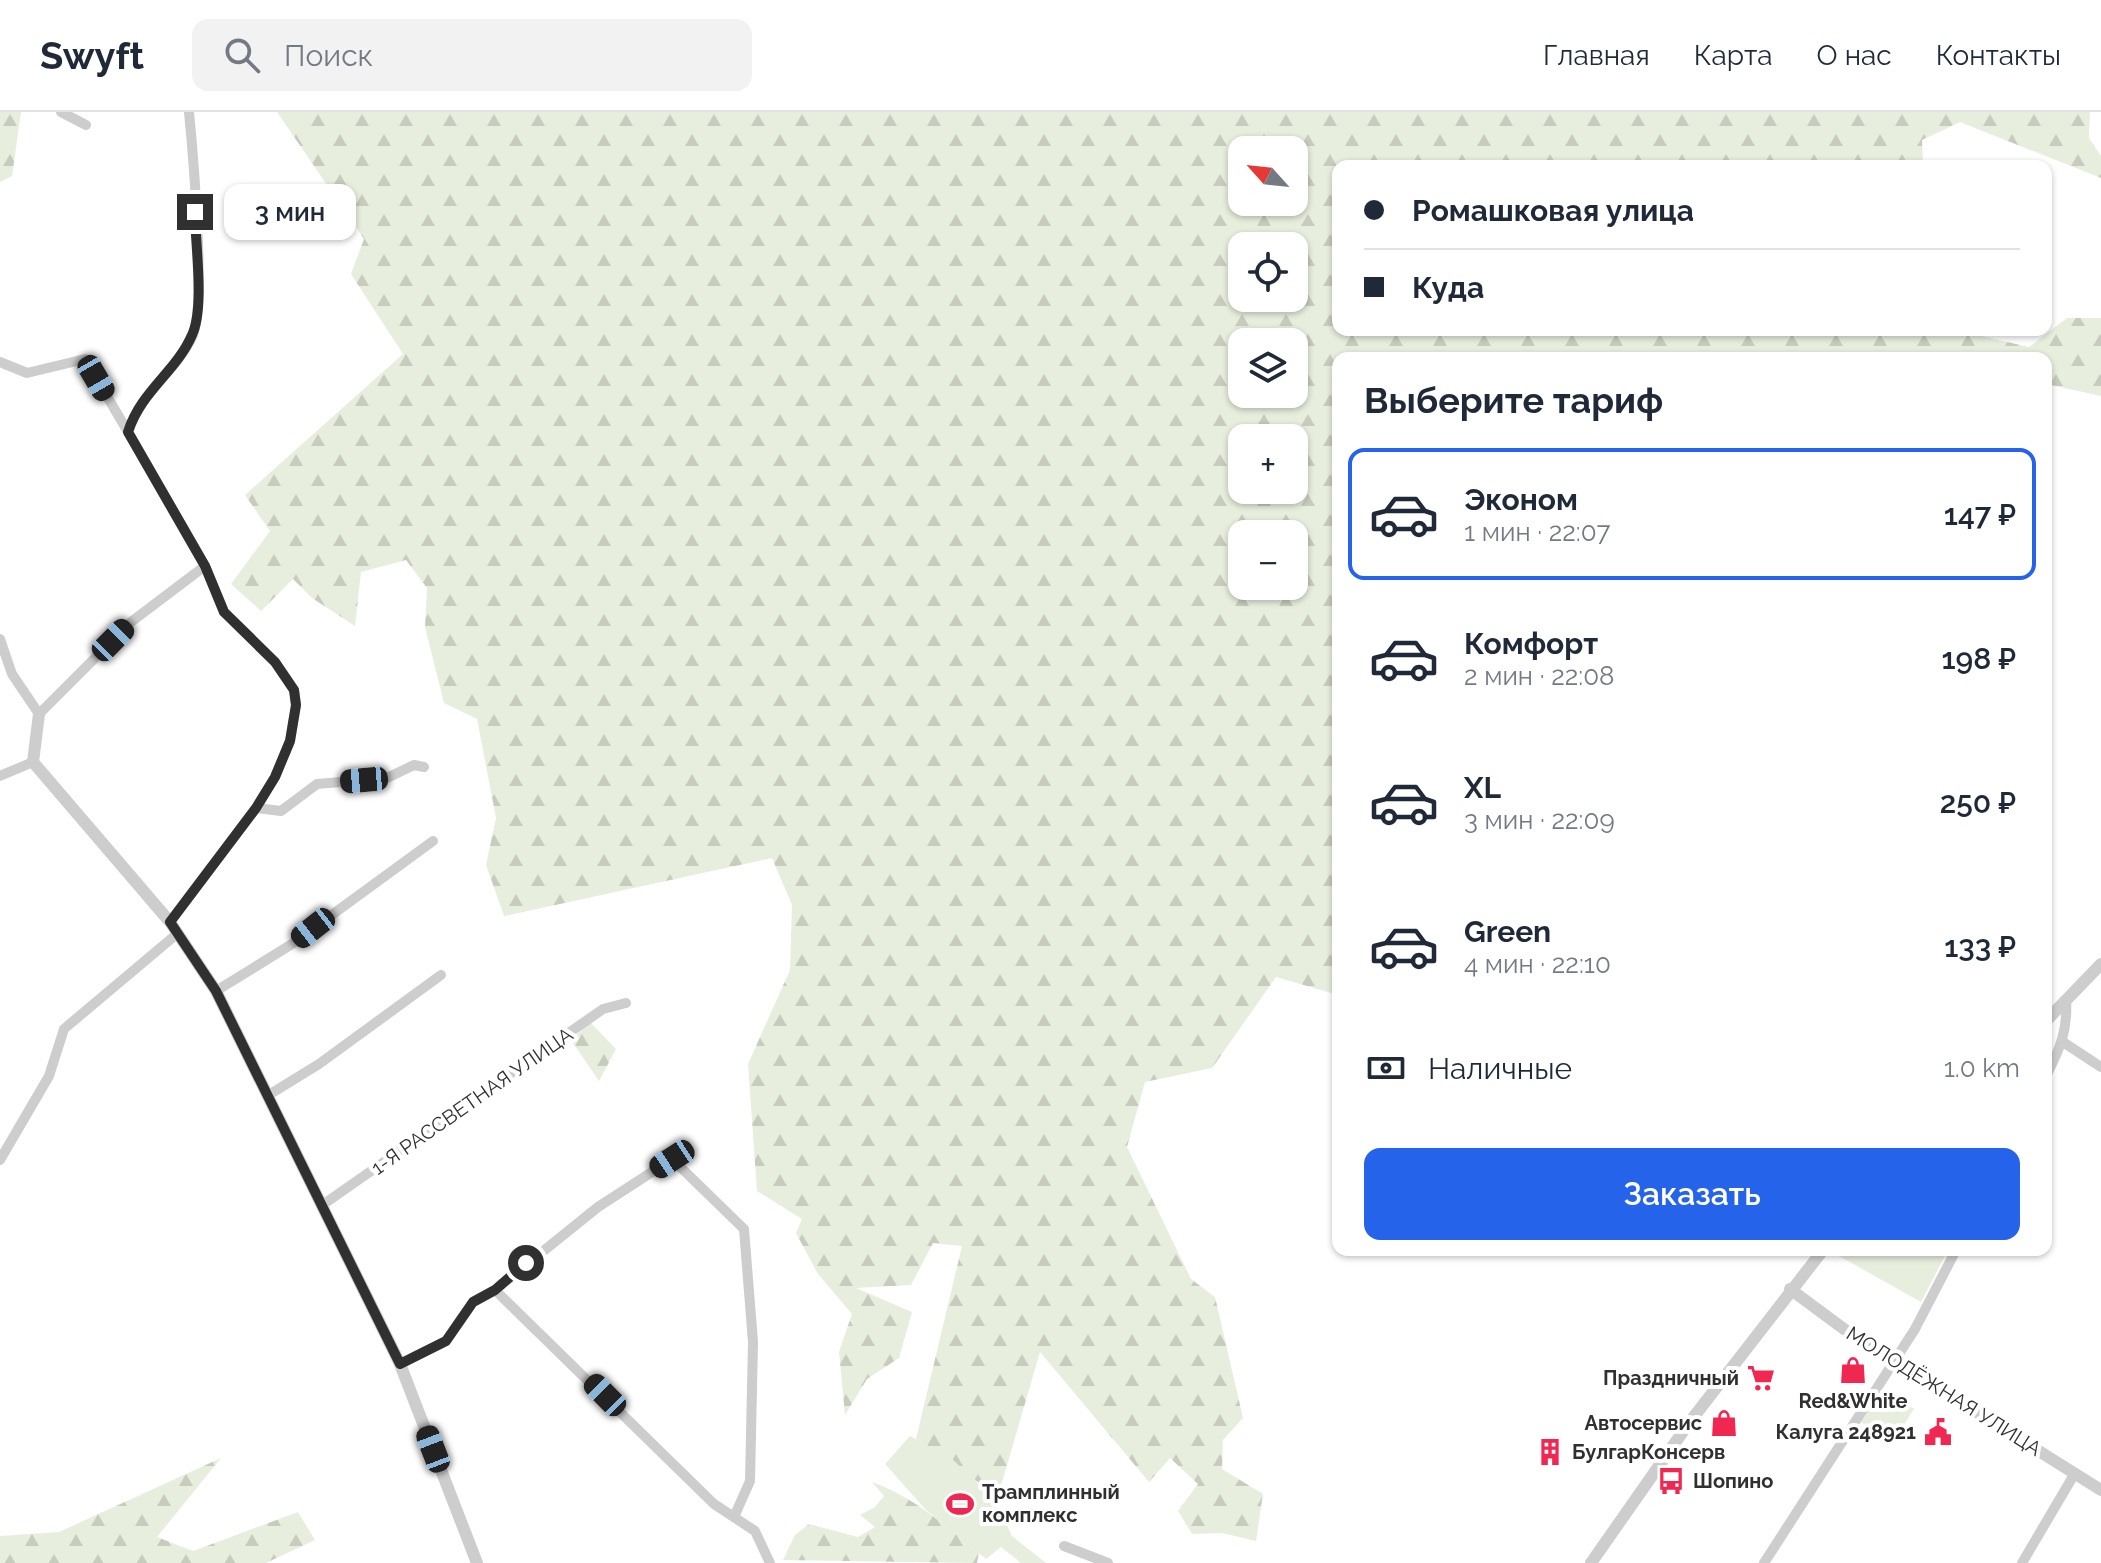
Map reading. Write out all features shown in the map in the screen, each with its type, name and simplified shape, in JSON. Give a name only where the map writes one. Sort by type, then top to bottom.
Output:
[{"type":"street","points":[[61,112],[86,125]]},
{"type":"street","points":[[128,432],[147,391],[193,334],[197,300],[189,112]]},
{"type":"street","points":[[0,362],[27,373],[85,359],[205,566],[224,612],[275,662],[294,690],[296,714],[290,741],[275,777],[256,808],[170,922]]},
{"type":"street","points":[[205,566],[131,622],[39,714],[33,762],[170,922],[216,991],[400,1364],[477,1563]]},
{"type":"street","points":[[0,639],[12,674],[39,714]]},
{"type":"street","points":[[0,776],[33,762]]},
{"type":"street","points":[[256,808],[281,811],[317,784],[387,778],[414,765],[424,767]]},
{"type":"street","points":[[216,991],[292,944],[433,841]]},
{"type":"street","points":[[0,1160],[49,1076],[64,1029],[178,933]]},
{"type":"street","points":[[2052,1015],[2101,964]]},
{"type":"street","points":[[267,1096],[319,1064],[441,975]]},
{"type":"street","points":[[2052,1064],[2063,1042],[2068,1022],[2066,1000]]},
{"type":"street","name":"1-Я РАССВЕТНАЯ УЛИЦА","points":[[321,1206],[603,1009],[626,1003]]},
{"type":"street","points":[[2063,1042],[2101,1067]]},
{"type":"street","points":[[400,1364],[446,1341],[473,1302],[495,1290],[598,1207],[672,1159],[744,1229],[753,1342],[750,1481],[734,1517]]},
{"type":"street","points":[[1591,1563],[1790,1289],[1818,1256]]},
{"type":"street","points":[[1764,1563],[1895,1361],[1953,1256]]},
{"type":"street","name":"МОЛОДЁЖНАЯ УЛИЦА","points":[[1790,1289],[1895,1361],[2101,1490]]},
{"type":"street","points":[[495,1290],[714,1504],[755,1531],[770,1563]]},
{"type":"street","points":[[2022,1563],[2075,1473]]},
{"type":"street","points":[[1064,1546],[1108,1563]]},
{"type":"green space","points":[[0,112],[21,112],[12,176],[0,182]]},
{"type":"green space","points":[[277,112],[2090,112],[2089,138],[2101,156],[2101,178],[1960,122],[1922,140],[1923,160],[1332,160],[1332,336],[1981,336],[2029,347],[2043,336],[2052,336],[2052,329],[2067,318],[2101,318],[2101,396],[2052,385],[2052,352],[1332,352],[1332,993],[1276,977],[1212,1068],[1145,1082],[1127,1147],[1191,1279],[1215,1297],[1243,1418],[1223,1440],[1222,1469],[1263,1494],[1256,1541],[1222,1533],[1192,1534],[1178,1511],[1198,1484],[1170,1458],[1149,1482],[1040,1352],[998,1496],[916,1439],[962,1246],[933,1243],[911,1285],[856,1288],[912,1312],[899,1358],[867,1379],[845,1415],[839,1352],[852,1314],[818,1274],[796,1233],[802,1219],[757,1191],[748,1064],[790,970],[792,905],[772,858],[504,916],[486,865],[496,818],[477,719],[444,703],[425,627],[427,588],[406,560],[361,572],[355,626],[312,598],[293,579],[261,611],[231,584],[270,531],[245,495],[403,354],[351,274],[364,239]]},
{"type":"green space","points":[[590,1022],[616,1049],[599,1081],[571,1040]]},
{"type":"green space","points":[[1839,1256],[1945,1256],[1921,1302]]},
{"type":"green space","points":[[1883,1389],[1914,1409],[1893,1442],[1861,1422]]},
{"type":"green space","name":"Трамплинный комплекс","points":[[910,1436],[952,1459],[995,1499],[1012,1536],[1046,1563],[1021,1563],[1001,1547],[986,1559],[926,1510],[885,1464]]},
{"type":"green space","points":[[221,1458],[157,1537],[193,1551],[298,1512],[315,1540],[266,1563],[0,1563],[0,1536],[59,1532]]},
{"type":"green space","points":[[872,1482],[902,1495],[941,1522],[979,1553],[977,1563],[783,1560],[795,1535],[809,1524],[858,1537],[875,1527],[860,1515],[875,1507],[884,1496]]},
{"type":"place","name":"Red&White","points":[[1853,1370]]},
{"type":"place","name":"Праздничный","points":[[1761,1378]]},
{"type":"place","name":"Автосервис","points":[[1724,1423]]},
{"type":"place","name":"Калуга 248921","points":[[1938,1432]]},
{"type":"place","name":"БулгарКонсерв","points":[[1550,1452]]},
{"type":"place","name":"Шопино","points":[[1671,1481]]},
{"type":"place","name":"Трамплинный комплекс","points":[[960,1504]]},
{"type":"route","points":[[195,212],[197,300],[193,334],[147,391],[134,413],[128,432],[161,495],[205,566],[224,612],[275,662],[294,690],[296,714],[290,741],[275,777],[256,808],[170,922],[216,991],[400,1364],[446,1341],[473,1302],[495,1290],[526,1263]]}]
